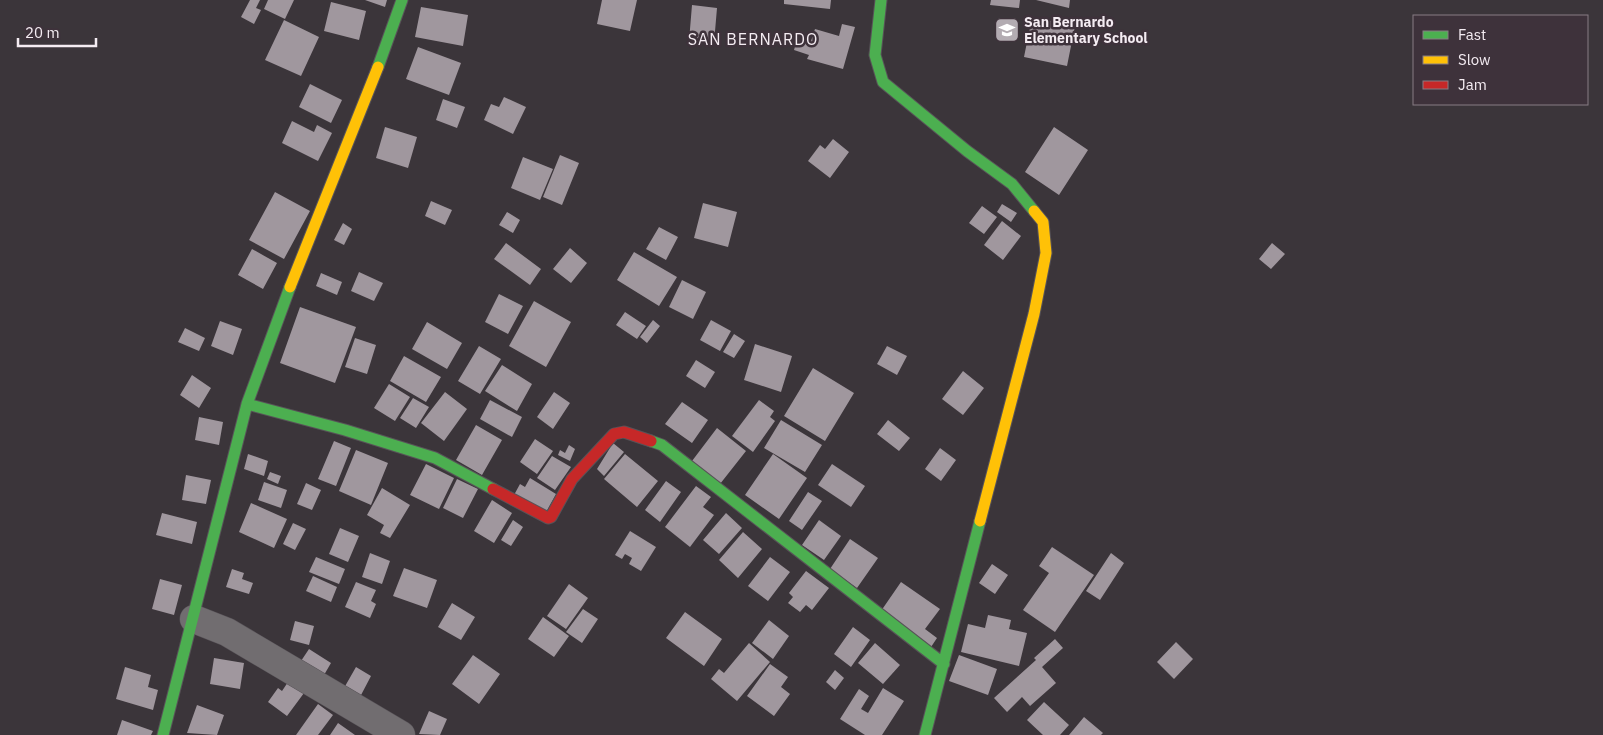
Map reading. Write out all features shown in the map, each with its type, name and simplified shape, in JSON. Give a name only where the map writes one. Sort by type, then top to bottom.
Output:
[{"type":"street","points":[[163,735],[194,619],[247,404],[290,286],[386,47],[402,0]]},
{"type":"street","points":[[881,0],[875,55],[883,82],[959,146],[1012,184],[1043,222],[1046,252],[1034,314],[925,735]]},
{"type":"street","points":[[247,404],[345,430],[435,458],[548,518],[551,517],[572,479],[614,434],[624,432],[662,445],[944,664]]},
{"type":"street","points":[[194,619],[226,632],[402,735]]},
{"type":"building","points":[[250,0],[260,0],[256,8],[261,10],[254,24],[241,17]]},
{"type":"building","points":[[268,0],[294,0],[285,19],[264,9]]},
{"type":"building","points":[[365,0],[387,0],[385,7]]},
{"type":"building","points":[[602,0],[637,0],[630,31],[597,24]]},
{"type":"building","points":[[784,0],[831,0],[830,9],[784,4]]},
{"type":"building","points":[[991,0],[1020,0],[1019,8],[990,5]]},
{"type":"building","points":[[1036,0],[1070,0],[1069,8]]},
{"type":"building","points":[[331,2],[366,11],[359,40],[324,31]]},
{"type":"building","points":[[692,5],[717,8],[714,43],[689,41]]},
{"type":"building","points":[[421,7],[468,15],[463,46],[415,37]]},
{"type":"building","points":[[1032,17],[1075,26],[1067,66],[1024,57]]},
{"type":"building","points":[[284,20],[319,37],[301,76],[265,60]]},
{"type":"building","points":[[842,24],[855,27],[843,69],[807,59],[809,55],[794,50],[797,40],[810,44],[815,29],[839,36]]},
{"type":"building","points":[[418,47],[461,63],[449,95],[406,79]]},
{"type":"building","points":[[310,84],[342,100],[331,123],[299,107]]},
{"type":"building","points":[[504,97],[526,107],[513,134],[484,120],[491,104],[499,107]]},
{"type":"building","points":[[443,99],[465,107],[457,128],[436,120]]},
{"type":"building","points":[[292,121],[314,132],[317,125],[332,133],[318,161],[282,143]]},
{"type":"building","points":[[385,127],[417,137],[408,168],[376,158]]},
{"type":"building","points":[[1054,127],[1088,150],[1059,195],[1025,172]]},
{"type":"building","points":[[833,139],[849,152],[830,178],[808,161],[820,145],[825,149]]},
{"type":"building","points":[[560,155],[579,163],[562,205],[543,197]]},
{"type":"building","points":[[523,157],[553,169],[540,200],[511,188]]},
{"type":"building","points":[[275,192],[310,211],[284,259],[249,240]]},
{"type":"building","points":[[431,201],[452,210],[445,225],[425,216]]},
{"type":"building","points":[[703,203],[737,212],[728,247],[694,238]]},
{"type":"building","points":[[1002,204],[1017,213],[1011,222],[997,212]]},
{"type":"building","points":[[982,206],[997,217],[984,234],[969,223]]},
{"type":"building","points":[[507,212],[520,220],[513,233],[499,225]]},
{"type":"building","points":[[1002,221],[1021,236],[1003,260],[984,245]]},
{"type":"building","points":[[343,223],[352,229],[344,245],[334,240]]},
{"type":"building","points":[[659,227],[678,237],[666,260],[646,249]]},
{"type":"building","points":[[506,243],[541,269],[530,285],[494,259]]},
{"type":"building","points":[[1272,243],[1285,254],[1271,269],[1259,259]]},
{"type":"building","points":[[570,248],[587,263],[571,283],[553,269]]},
{"type":"building","points":[[252,249],[277,263],[263,289],[238,275]]},
{"type":"building","points":[[634,252],[677,277],[659,306],[617,280]]},
{"type":"building","points":[[359,272],[383,283],[374,301],[351,291]]},
{"type":"building","points":[[321,273],[342,282],[337,295],[316,286]]},
{"type":"building","points":[[682,280],[706,292],[693,319],[669,307]]},
{"type":"building","points":[[499,294],[523,306],[508,334],[485,322]]},
{"type":"building","points":[[534,301],[571,322],[546,367],[509,346]]},
{"type":"building","points":[[300,307],[356,327],[335,383],[280,363]]},
{"type":"building","points":[[625,312],[646,326],[637,339],[616,325]]},
{"type":"building","points":[[653,320],[660,326],[647,343],[640,337]]},
{"type":"building","points":[[711,320],[731,331],[720,351],[700,340]]},
{"type":"building","points":[[220,321],[242,329],[233,355],[211,346]]},
{"type":"building","points":[[427,322],[462,343],[447,369],[412,349]]},
{"type":"building","points":[[185,328],[205,338],[199,351],[178,342]]},
{"type":"building","points":[[734,334],[745,341],[734,358],[723,352]]},
{"type":"building","points":[[355,338],[376,345],[367,374],[345,367]]},
{"type":"building","points":[[755,344],[792,356],[781,392],[744,380]]},
{"type":"building","points":[[479,346],[501,359],[480,394],[458,381]]},
{"type":"building","points":[[887,346],[907,356],[897,375],[877,364]]},
{"type":"building","points":[[404,356],[441,377],[426,402],[390,381]]},
{"type":"building","points":[[696,360],[715,372],[705,388],[686,376]]},
{"type":"building","points":[[502,365],[532,384],[517,411],[485,391]]},
{"type":"building","points":[[813,368],[854,393],[825,441],[784,416]]},
{"type":"building","points":[[963,371],[984,388],[963,415],[942,399]]},
{"type":"building","points":[[192,375],[211,388],[199,408],[180,395]]},
{"type":"building","points":[[389,384],[410,397],[395,421],[374,408]]},
{"type":"building","points":[[445,392],[467,409],[444,441],[421,423]]},
{"type":"building","points":[[554,392],[570,403],[553,429],[537,417]]},
{"type":"building","points":[[413,398],[429,407],[416,428],[400,418]]},
{"type":"building","points":[[490,400],[522,417],[512,437],[480,419]]},
{"type":"building","points":[[759,400],[774,411],[770,417],[775,421],[753,452],[732,436]]},
{"type":"building","points":[[682,402],[708,420],[692,443],[665,424]]},
{"type":"building","points":[[199,417],[223,422],[219,445],[195,440]]},
{"type":"building","points":[[781,420],[822,445],[805,472],[764,448]]},
{"type":"building","points":[[888,420],[910,438],[899,451],[877,434]]},
{"type":"building","points":[[476,425],[502,440],[482,475],[456,460]]},
{"type":"building","points":[[717,428],[746,451],[720,484],[692,461]]},
{"type":"building","points":[[535,439],[553,451],[537,474],[520,462]]},
{"type":"building","points":[[334,441],[351,448],[336,486],[318,479]]},
{"type":"building","points":[[613,443],[624,452],[604,476],[597,469]]},
{"type":"building","points":[[569,445],[575,449],[570,461],[558,455],[560,450],[565,453]]},
{"type":"building","points":[[940,448],[956,460],[941,481],[925,469]]},
{"type":"building","points":[[356,450],[388,463],[371,505],[339,491]]},
{"type":"building","points":[[248,454],[268,461],[264,476],[244,469]]},
{"type":"building","points":[[625,454],[658,481],[637,507],[604,479]]},
{"type":"building","points":[[773,454],[807,478],[779,519],[745,495]]},
{"type":"building","points":[[552,456],[571,467],[555,490],[537,478]]},
{"type":"building","points":[[426,464],[454,478],[439,509],[410,495]]},
{"type":"building","points":[[832,464],[865,486],[851,507],[818,485]]},
{"type":"building","points":[[270,472],[281,476],[278,484],[267,479]]},
{"type":"building","points":[[186,475],[211,480],[206,504],[182,500]]},
{"type":"building","points":[[530,478],[556,494],[545,514],[514,495],[520,484],[525,487]]},
{"type":"building","points":[[457,479],[478,489],[463,518],[443,508]]},
{"type":"building","points":[[666,481],[681,492],[660,522],[645,510]]},
{"type":"building","points":[[264,482],[287,490],[281,508],[258,500]]},
{"type":"building","points":[[306,483],[321,490],[312,510],[297,504]]},
{"type":"building","points":[[696,486],[711,497],[703,507],[714,515],[690,547],[665,527]]},
{"type":"building","points":[[382,488],[410,505],[390,538],[380,533],[384,525],[367,515]]},
{"type":"building","points":[[808,492],[822,501],[802,530],[789,521]]},
{"type":"building","points":[[492,500],[512,513],[494,543],[474,531]]},
{"type":"building","points":[[251,503],[287,519],[274,548],[239,532]]},
{"type":"building","points":[[162,513],[197,522],[192,544],[156,535]]},
{"type":"building","points":[[726,513],[742,528],[719,554],[703,540]]},
{"type":"building","points":[[513,520],[523,527],[511,546],[501,540]]},
{"type":"building","points":[[819,520],[841,536],[824,560],[802,545]]},
{"type":"building","points":[[293,523],[306,529],[295,550],[283,544]]},
{"type":"building","points":[[340,528],[359,536],[348,562],[329,554]]},
{"type":"building","points":[[630,531],[656,547],[641,571],[629,564],[632,558],[625,554],[622,559],[615,555]]},
{"type":"building","points":[[743,532],[762,549],[738,578],[719,560]]},
{"type":"building","points":[[850,539],[878,558],[857,588],[830,569]]},
{"type":"building","points":[[1052,547],[1094,575],[1055,632],[1023,610],[1049,573],[1039,566]]},
{"type":"building","points":[[370,553],[390,561],[382,584],[362,577]]},
{"type":"building","points":[[1111,553],[1124,563],[1100,600],[1086,591]]},
{"type":"building","points":[[316,557],[345,569],[339,584],[309,572]]},
{"type":"building","points":[[770,557],[790,572],[768,601],[748,586]]},
{"type":"building","points":[[992,564],[1008,575],[995,594],[979,583]]},
{"type":"building","points":[[404,568],[437,580],[427,608],[393,596]]},
{"type":"building","points":[[232,569],[244,573],[242,579],[253,583],[249,594],[226,587]]},
{"type":"building","points":[[806,571],[829,588],[812,610],[806,605],[800,612],[788,603],[793,597],[789,593]]},
{"type":"building","points":[[313,576],[337,587],[331,602],[306,591]]},
{"type":"building","points":[[160,579],[182,585],[174,615],[152,609]]},
{"type":"building","points":[[356,582],[376,590],[371,601],[376,604],[370,618],[345,607]]},
{"type":"building","points":[[901,582],[940,609],[925,629],[937,638],[931,647],[881,611]]},
{"type":"building","points":[[569,584],[588,598],[566,629],[547,616]]},
{"type":"building","points":[[452,603],[475,617],[461,640],[438,627]]},
{"type":"building","points":[[583,609],[598,619],[582,643],[566,632]]},
{"type":"building","points":[[685,612],[722,639],[704,666],[666,638]]},
{"type":"building","points":[[988,615],[1011,620],[1009,629],[1027,633],[1019,666],[961,652],[968,624],[985,628]]},
{"type":"building","points":[[543,617],[569,636],[554,657],[528,639]]},
{"type":"building","points":[[769,620],[789,636],[773,659],[752,643]]},
{"type":"building","points":[[295,621],[314,626],[309,645],[290,640]]},
{"type":"building","points":[[853,627],[870,640],[851,667],[834,654]]},
{"type":"building","points":[[1055,639],[1063,648],[1042,667],[1056,683],[1030,706],[1022,697],[1007,712],[994,698],[1036,660],[1034,658]]},
{"type":"building","points":[[1176,642],[1193,659],[1174,679],[1157,662]]},
{"type":"building","points":[[749,643],[770,662],[737,701],[711,679],[719,669],[724,673]]},
{"type":"building","points":[[875,643],[900,665],[883,684],[858,663]]},
{"type":"building","points":[[309,649],[331,663],[324,675],[301,661]]},
{"type":"building","points":[[473,655],[500,674],[479,704],[452,684]]},
{"type":"building","points":[[959,655],[997,669],[988,695],[949,681]]},
{"type":"building","points":[[214,658],[244,663],[240,689],[210,684]]},
{"type":"building","points":[[770,664],[788,677],[781,687],[790,694],[774,716],[747,696]]},
{"type":"building","points":[[125,667],[151,675],[148,687],[158,690],[153,710],[116,699]]},
{"type":"building","points":[[356,667],[371,676],[360,697],[344,688]]},
{"type":"building","points":[[835,670],[844,678],[835,690],[826,682]]},
{"type":"building","points":[[288,682],[304,693],[287,716],[268,702],[278,688],[282,691]]},
{"type":"building","points":[[883,688],[904,701],[882,735],[865,735],[840,719],[859,689],[869,696],[861,709],[868,713]]},
{"type":"building","points":[[1044,702],[1069,725],[1060,735],[1043,735],[1027,720]]},
{"type":"building","points":[[318,704],[333,715],[318,735],[296,735]]},
{"type":"building","points":[[197,705],[224,715],[217,735],[187,733]]},
{"type":"building","points":[[429,711],[447,719],[440,735],[419,734]]},
{"type":"building","points":[[1084,717],[1103,733],[1101,735],[1069,735]]},
{"type":"building","points":[[122,720],[153,731],[151,735],[117,735]]},
{"type":"building","points":[[338,723],[355,735],[330,735]]},
{"type":"traffic: fast","points":[[378,67],[402,0]]},
{"type":"traffic: fast","points":[[881,0],[875,55],[883,82],[967,151],[1012,184],[1034,211]]},
{"type":"traffic: fast","points":[[163,735],[247,404],[290,287]]},
{"type":"traffic: fast","points":[[247,404],[345,430],[435,458],[493,489]]},
{"type":"traffic: fast","points":[[651,441],[662,445],[944,664]]},
{"type":"traffic: fast","points":[[925,735],[980,521]]},
{"type":"traffic: slow","points":[[290,287],[378,67]]},
{"type":"traffic: slow","points":[[980,521],[1034,314],[1046,253],[1043,222],[1034,211]]},
{"type":"traffic: jam","points":[[493,489],[548,518],[551,517],[572,479],[614,434],[624,432],[651,441]]},
{"type":"place","name":"San Bernardo Elementary School","points":[[1007,30]]},
{"type":"district","name":"SAN BERNARDO","points":[[753,39]]}]
